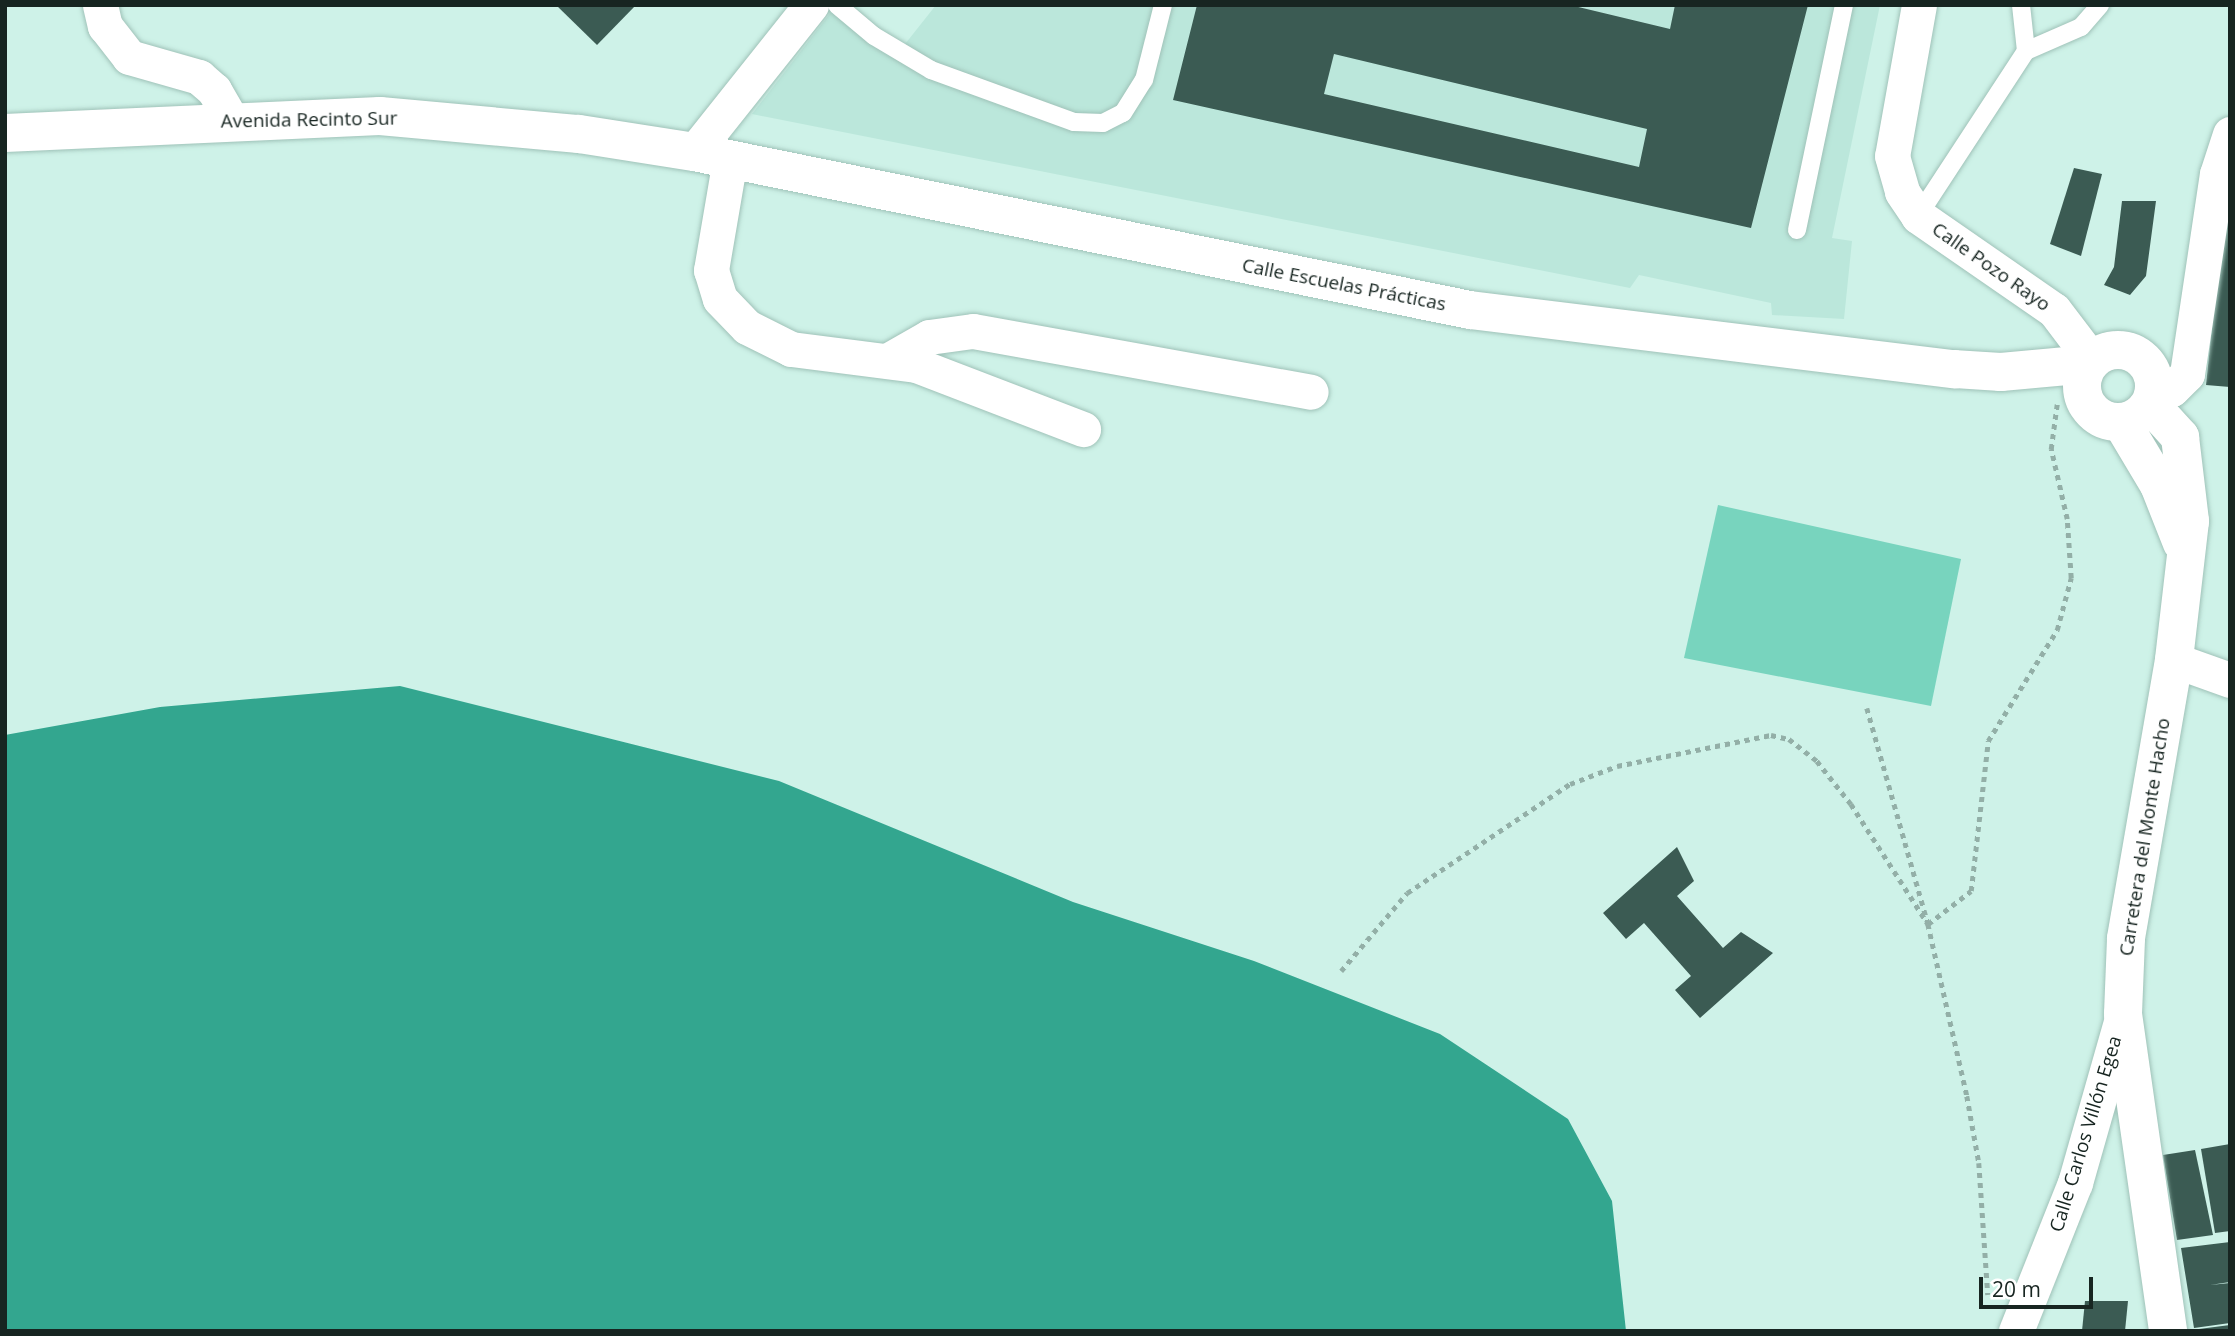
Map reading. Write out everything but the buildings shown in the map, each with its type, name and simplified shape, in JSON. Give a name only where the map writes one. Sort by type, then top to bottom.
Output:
[{"type":"main road","name":"Avenida Recinto Sur","points":[[5,133],[231,120],[380,116],[605,137],[712,156]]},
{"type":"main road","name":"Calle Escuelas Prácticas","points":[[712,156],[1470,310],[2000,372]]},
{"type":"main road","name":"Carretera del Monte Hacho","points":[[2090,362],[2126,351],[2146,363],[2115,404],[2159,485],[2185,552],[2174,660],[2126,940],[2123,1014],[2168,1331]]},
{"type":"main road","points":[[2090,362],[2081,381],[2115,404]]},
{"type":"main road","points":[[2000,372],[2090,362]]},
{"type":"main road","points":[[2000,372],[2115,404]]},
{"type":"street","points":[[100,5],[105,26],[129,57],[147,67],[199,77],[214,90],[231,120]]},
{"type":"street","points":[[810,5],[712,156],[711,270],[720,299],[747,327],[791,349],[889,359],[1083,429]]},
{"type":"street","name":"Calle Pozo Rayo","points":[[1919,5],[1892,156],[1902,192],[1917,216],[2054,310],[2090,362]]},
{"type":"street","points":[[2115,404],[2172,389],[2187,374],[2217,174],[2230,134]]},
{"type":"street","points":[[889,359],[929,337],[973,331],[1311,392]]},
{"type":"street","points":[[2174,660],[2230,680]]},
{"type":"street","name":"Calle Carlos Villón Egea","points":[[2017,1331],[2075,1183],[2123,1014]]},
{"type":"lane","points":[[837,5],[874,36],[931,70],[1074,122],[1103,123],[1123,113],[1144,80],[1163,5]]},
{"type":"lane","points":[[1797,230],[1844,5]]},
{"type":"lane","points":[[2021,5],[2026,51]]},
{"type":"lane","points":[[1917,216],[2026,51],[2081,27],[2101,5]]},
{"type":"path","points":[[1928,924],[1971,891],[1988,741],[2057,630],[2071,578],[2067,519],[2051,449],[2115,404]]},
{"type":"path","points":[[1867,708],[1928,924],[1979,1163],[1989,1300]]},
{"type":"path","points":[[1341,971],[1407,893],[1570,784],[1617,766],[1771,735],[1789,738],[1817,761],[1852,804],[1928,924]]},
{"type":"shaded area","points":[[936,5],[1880,5],[1832,238],[1852,241],[1844,319],[1772,315],[1771,303],[1639,275],[1630,288],[752,114],[832,11],[894,58]]},
{"type":"shaded area","points":[[1718,505],[1961,559],[1931,706],[1684,658]]},
{"type":"shaded area","points":[[400,686],[779,781],[1073,902],[1254,961],[1440,1034],[1568,1119],[1612,1201],[1626,1331],[5,1331],[5,735],[160,707]]}]
